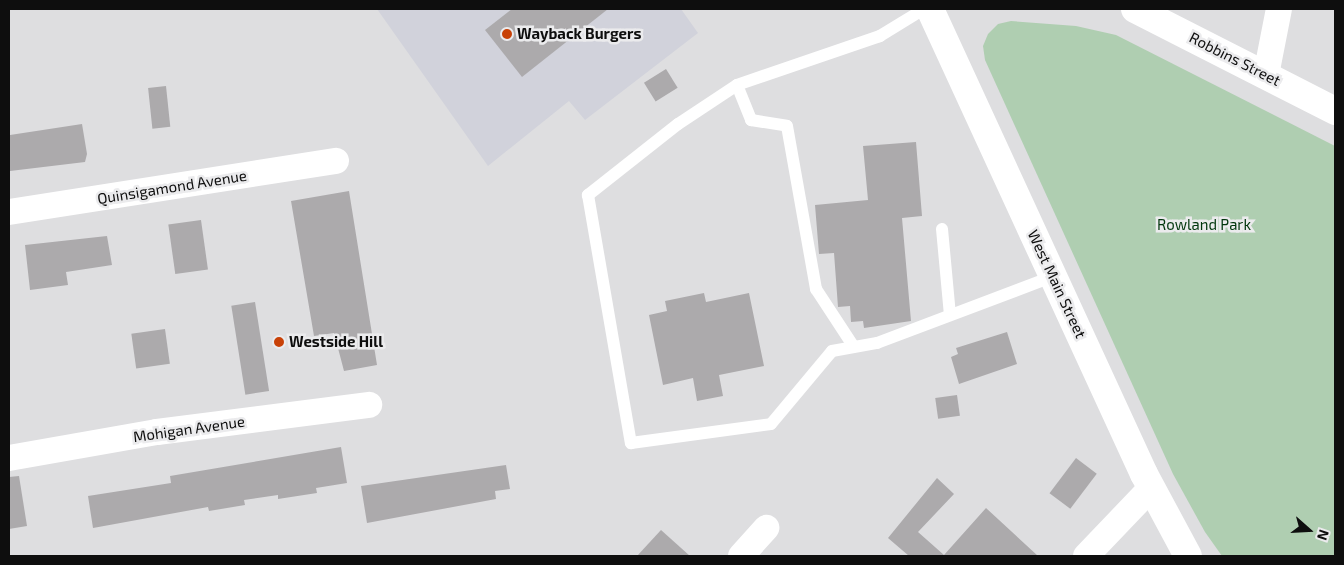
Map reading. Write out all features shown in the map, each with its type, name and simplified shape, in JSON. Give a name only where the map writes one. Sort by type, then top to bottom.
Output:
[{"type":"main road","name":"West Main Street","points":[[930,9],[1151,488],[1188,556]]},
{"type":"main road","name":"Robbins Street","points":[[1135,9],[1335,111]]},
{"type":"street","points":[[1266,75],[1279,9]]},
{"type":"street","name":"Quinsigamond Avenue","points":[[9,212],[336,162]]},
{"type":"street","name":"Mohigan Avenue","points":[[9,458],[157,432],[370,406]]},
{"type":"street","points":[[1086,556],[1151,488]]},
{"type":"street","points":[[741,556],[766,528]]},
{"type":"lane","points":[[924,9],[880,36],[737,85],[678,124],[588,195],[631,443],[770,424],[832,351],[878,343],[1054,276]]},
{"type":"lane","points":[[737,85],[751,120],[787,126],[816,288],[854,347]]},
{"type":"lane","points":[[942,229],[950,315]]},
{"type":"shaded area","points":[[377,9],[681,9],[698,33],[585,120],[569,101],[488,166]]},
{"type":"green space","name":"Rowland Park","points":[[1011,21],[1076,26],[1116,35],[1335,146],[1335,556],[1222,556],[1205,532],[1173,474],[985,60],[983,46],[988,34],[998,24]]},
{"type":"building","points":[[512,9],[608,9],[522,77],[485,30]]},
{"type":"building","points":[[666,69],[678,88],[656,101],[644,83]]},
{"type":"building","points":[[166,86],[170,127],[152,129],[148,88]]},
{"type":"building","points":[[82,124],[87,154],[85,162],[10,171],[10,135]]},
{"type":"building","points":[[916,142],[922,216],[902,218],[911,321],[864,328],[863,321],[851,322],[850,306],[838,307],[834,253],[819,254],[815,205],[868,200],[863,146]]},
{"type":"building","points":[[349,191],[377,365],[344,371],[334,333],[314,336],[291,201]]},
{"type":"building","points":[[201,220],[208,270],[175,274],[168,225]]},
{"type":"building","points":[[107,236],[112,265],[66,272],[68,285],[30,290],[25,245]]},
{"type":"building","points":[[704,293],[706,302],[749,293],[764,366],[719,375],[723,396],[697,401],[693,378],[663,385],[649,315],[667,311],[665,301]]},
{"type":"building","points":[[255,302],[269,391],[245,395],[231,306]]},
{"type":"building","points":[[165,329],[170,364],[136,368],[131,334]]},
{"type":"building","points":[[1007,332],[1017,364],[959,384],[951,357],[958,354],[956,348]]},
{"type":"building","points":[[957,395],[960,416],[938,419],[935,398]]},
{"type":"building","points":[[341,447],[347,483],[316,488],[317,493],[278,499],[278,495],[244,500],[245,505],[209,511],[208,507],[93,528],[88,496],[171,483],[170,476]]},
{"type":"building","points":[[1076,458],[1097,474],[1070,509],[1050,493]]},
{"type":"building","points":[[506,465],[510,489],[495,491],[496,499],[367,523],[361,486]]},
{"type":"building","points":[[19,476],[27,526],[9,529],[9,477]]},
{"type":"building","points":[[937,478],[954,494],[918,532],[944,555],[986,508],[1038,556],[909,556],[888,538]]},
{"type":"building","points":[[661,530],[690,556],[637,556]]},
{"type":"place","name":"Wayback Burgers","points":[[507,34]]},
{"type":"place","name":"Westside Hill","points":[[279,342]]}]
